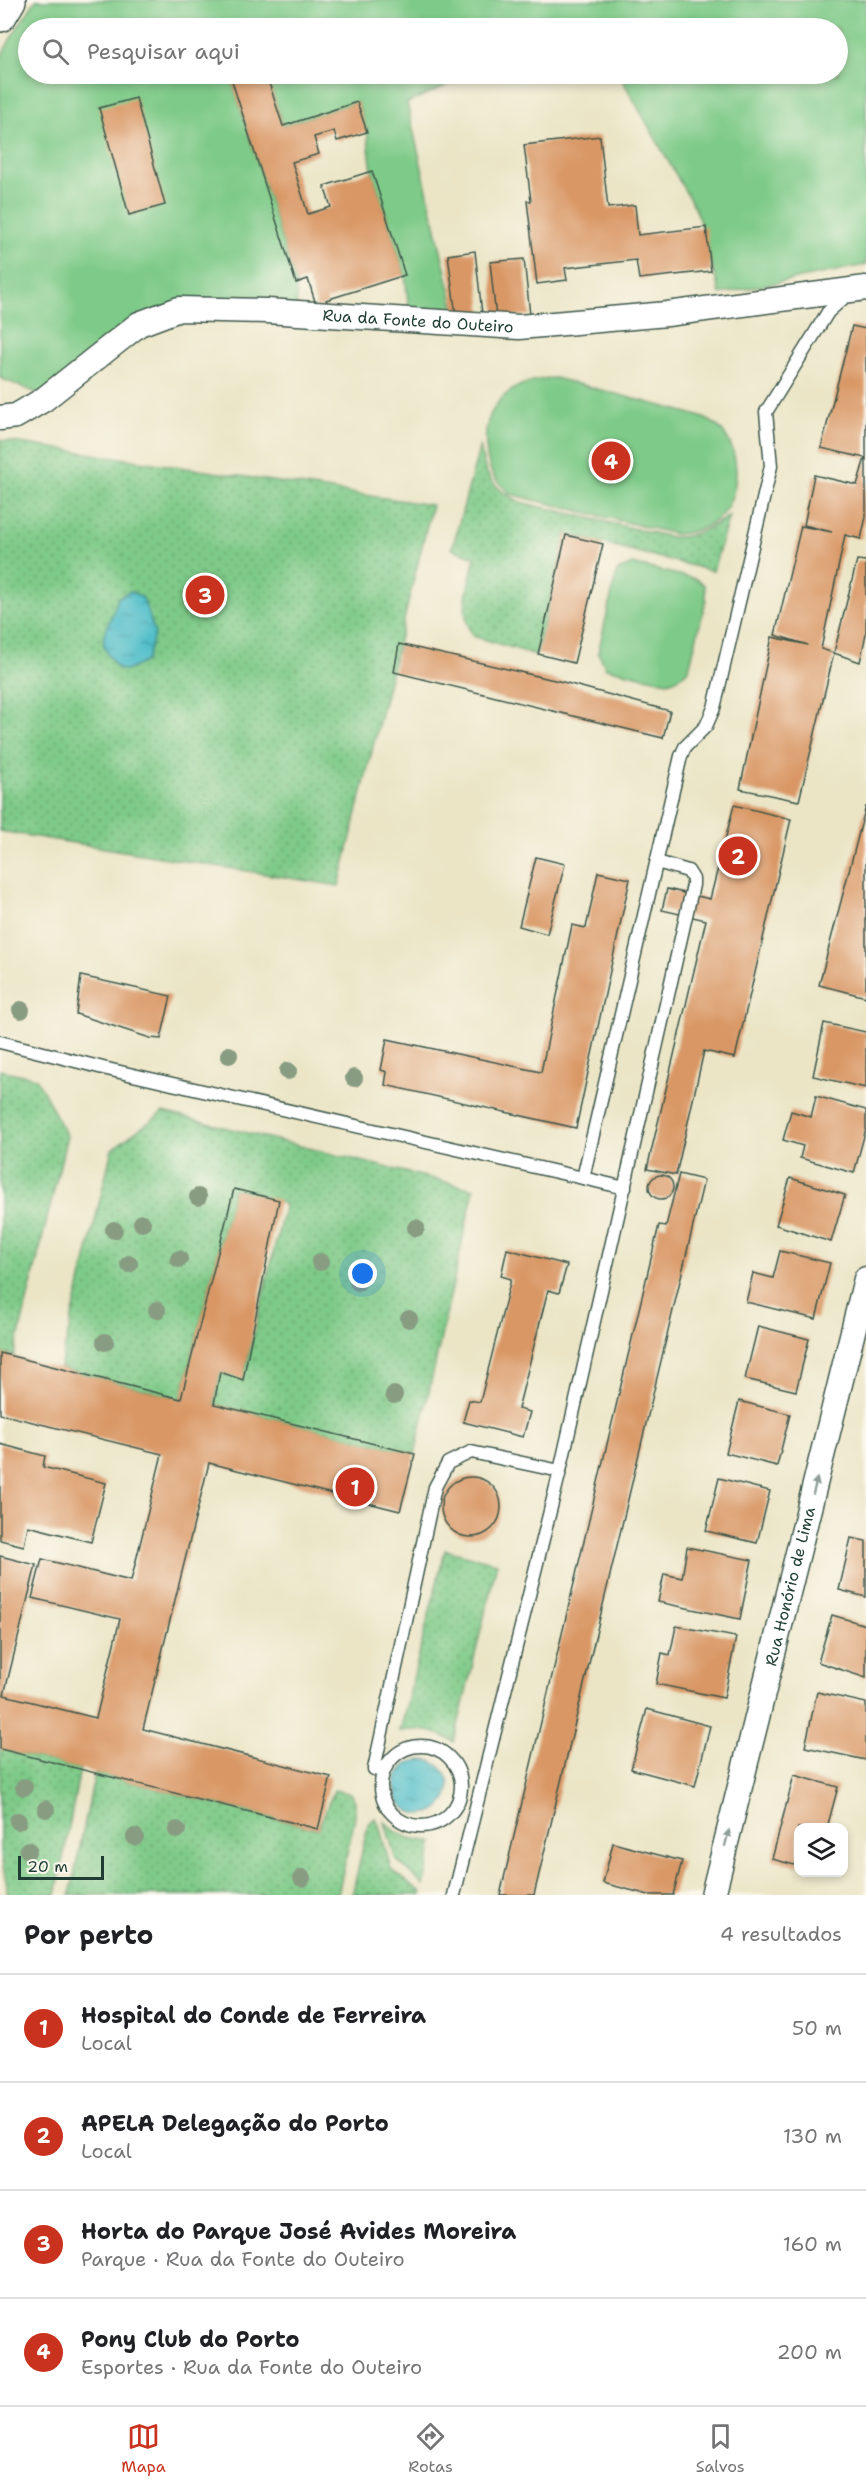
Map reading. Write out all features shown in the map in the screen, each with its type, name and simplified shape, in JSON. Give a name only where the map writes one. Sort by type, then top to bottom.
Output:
[{"type":"highway","points":[[0,15],[9,0]]},
{"type":"street","name":"Rua da Fonte do Outeiro","points":[[0,418],[16,416],[43,400],[139,324],[179,309],[267,311],[519,327],[667,314],[860,288]]},
{"type":"street","name":"Rua Honório de Lima","points":[[713,1895],[866,1279]]},
{"type":"lane","points":[[583,1178],[682,753],[691,740],[706,726],[714,708],[771,466],[766,412],[828,312],[837,301],[860,288]]},
{"type":"lane","points":[[454,1895],[560,1471],[693,885],[692,874],[688,871],[657,862]]},
{"type":"lane","points":[[0,1042],[107,1069],[625,1188]]},
{"type":"lane","points":[[384,1771],[374,1769],[435,1487],[448,1463],[471,1452],[560,1471]]},
{"type":"lane","points":[[414,1746],[427,1746],[439,1750],[450,1758],[461,1781],[460,1794],[455,1807],[447,1817],[435,1824],[422,1826],[409,1824],[388,1809],[381,1784],[384,1771],[391,1759],[401,1751],[414,1746]]},
{"type":"lane","points":[[460,1794],[478,1798]]},
{"type":"green space","points":[[36,0],[866,0],[866,265],[720,294],[697,212],[625,84],[848,84],[848,18],[24,18]]},
{"type":"green space","points":[[18,27],[18,84],[233,84],[296,283],[297,311],[187,302],[39,394],[0,378],[0,59]]},
{"type":"green space","points":[[269,84],[450,84],[407,103],[456,316],[409,310],[405,275],[372,171],[367,132],[357,102],[283,126]]},
{"type":"green space","points":[[555,378],[692,414],[708,420],[720,429],[733,450],[736,476],[730,501],[724,512],[714,522],[702,528],[675,534],[510,494],[494,477],[489,465],[486,431],[489,417],[504,396],[515,389],[540,379]]},
{"type":"green space","points":[[0,440],[432,505],[339,886],[0,831]]},
{"type":"green space","points":[[480,445],[484,465],[491,480],[502,492],[520,502],[671,537],[694,534],[729,516],[713,571],[566,534],[536,655],[473,636],[468,627],[465,607],[475,557],[452,549]]},
{"type":"green space","points":[[632,564],[696,579],[704,585],[706,600],[689,669],[674,680],[667,682],[606,668],[598,653],[617,571]]},
{"type":"green space","points":[[0,1070],[36,1078],[67,1136],[14,1356],[0,1353]]},
{"type":"green space","points":[[163,1112],[474,1189],[415,1454],[214,1404],[220,1372],[243,1379],[285,1204],[234,1189],[181,1399],[60,1368],[112,1149]]},
{"type":"green space","points":[[445,1550],[497,1563],[454,1742],[428,1731],[400,1731]]},
{"type":"green space","points":[[0,1749],[80,1769],[56,1895],[7,1895],[0,1852]]},
{"type":"green space","points":[[95,1773],[318,1829],[334,1790],[350,1793],[355,1801],[355,1817],[338,1895],[70,1895]]},
{"type":"green space","points":[[375,1818],[391,1869],[422,1893],[421,1895],[352,1895],[368,1825]]},
{"type":"green space","points":[[385,1822],[406,1837],[433,1841],[424,1886],[395,1858]]},
{"type":"water","points":[[130,591],[143,598],[155,633],[146,661],[129,670],[120,670],[106,650],[104,636],[118,598]]},
{"type":"water","points":[[417,1760],[427,1760],[437,1764],[445,1772],[449,1787],[445,1802],[437,1810],[427,1814],[417,1814],[407,1810],[399,1802],[395,1792],[395,1782],[399,1772],[407,1764]]},
{"type":"building","points":[[233,84],[269,84],[283,126],[357,102],[367,132],[337,141],[334,131],[314,137],[319,154],[292,162],[308,214],[331,207],[324,186],[372,171],[405,275],[326,300],[328,304],[317,308],[308,279],[296,283]]},
{"type":"building","points":[[136,98],[165,205],[129,215],[99,108]]},
{"type":"building","points":[[600,136],[608,208],[635,205],[638,235],[706,227],[711,271],[639,279],[636,260],[565,268],[567,280],[537,284],[527,201],[531,201],[524,145]]},
{"type":"building","points":[[475,251],[482,313],[456,316],[448,255]]},
{"type":"building","points":[[524,259],[530,315],[496,318],[490,262]]},
{"type":"building","points":[[852,326],[866,329],[866,517],[861,539],[845,535],[821,649],[834,653],[799,801],[740,789],[772,637],[808,645],[775,635],[801,526],[832,532],[804,525],[814,475],[857,485],[865,458],[821,448]]},
{"type":"building","points":[[566,535],[603,544],[574,663],[538,654]]},
{"type":"building","points":[[857,560],[866,561],[866,634],[860,662],[834,653]]},
{"type":"building","points":[[399,644],[563,682],[670,711],[663,738],[394,672]]},
{"type":"building","points":[[734,805],[791,819],[735,1058],[704,1051],[676,1175],[647,1169],[706,920],[662,910],[667,889],[710,899]]},
{"type":"building","points":[[866,806],[866,997],[819,985]]},
{"type":"building","points":[[536,857],[565,864],[547,934],[519,926]]},
{"type":"building","points":[[598,872],[630,879],[576,1128],[385,1085],[387,1072],[381,1070],[387,1039],[541,1072],[572,925],[586,928]]},
{"type":"building","points":[[81,976],[171,996],[161,1039],[150,1038],[76,1014]]},
{"type":"building","points":[[824,1023],[866,1032],[866,1088],[813,1076]]},
{"type":"building","points":[[816,1096],[866,1110],[866,1129],[854,1173],[800,1158],[803,1146],[783,1140],[791,1111],[811,1117]]},
{"type":"building","points":[[679,1174],[704,1180],[534,1895],[500,1895],[659,1225],[666,1226]]},
{"type":"building","points":[[661,1175],[670,1178],[673,1187],[670,1196],[661,1199],[652,1196],[649,1187],[652,1178]]},
{"type":"building","points":[[790,1178],[845,1195],[831,1242],[776,1225]]},
{"type":"building","points":[[234,1189],[279,1200],[243,1380],[220,1372],[214,1404],[415,1454],[400,1511],[209,1463],[143,1729],[331,1777],[318,1829],[0,1749],[0,1556],[36,1565],[4,1695],[96,1718],[120,1619],[32,1598],[42,1559],[131,1581],[162,1454],[0,1414],[0,1353],[181,1399]]},
{"type":"building","points":[[507,1249],[567,1265],[559,1293],[548,1290],[518,1409],[530,1412],[523,1437],[463,1422],[469,1400],[480,1402],[511,1279],[501,1276]]},
{"type":"building","points":[[780,1251],[830,1263],[816,1319],[746,1302],[753,1273],[773,1278]]},
{"type":"building","points":[[758,1326],[809,1339],[796,1391],[745,1379]]},
{"type":"building","points":[[739,1401],[790,1414],[777,1466],[726,1453]]},
{"type":"building","points":[[0,1444],[45,1456],[43,1467],[106,1483],[91,1542],[28,1526],[24,1546],[0,1540]]},
{"type":"building","points":[[471,1477],[488,1482],[496,1490],[501,1507],[496,1524],[488,1532],[471,1537],[454,1532],[446,1524],[441,1507],[446,1490],[454,1482]]},
{"type":"building","points":[[719,1478],[770,1491],[757,1543],[706,1531]]},
{"type":"building","points":[[851,1538],[866,1541],[866,1597],[839,1590]]},
{"type":"building","points":[[687,1547],[752,1560],[740,1619],[658,1602],[664,1574],[682,1578]]},
{"type":"building","points":[[832,1615],[866,1625],[866,1678],[818,1662]]},
{"type":"building","points":[[676,1626],[736,1637],[724,1698],[656,1684],[662,1653],[670,1655]]},
{"type":"building","points":[[817,1692],[866,1703],[866,1760],[805,1747]]},
{"type":"building","points":[[647,1709],[710,1726],[695,1786],[631,1769]]},
{"type":"building","points":[[794,1775],[838,1787],[828,1823],[794,1823],[794,1865],[772,1859]]},
{"type":"building","points":[[613,1843],[682,1861],[673,1895],[649,1895],[603,1883]]},
{"type":"place","name":"Pony Club do Porto","points":[[611,461]]},
{"type":"place","name":"Horta do Parque José Avides Moreira","points":[[205,595]]},
{"type":"place","name":"APELA Delegação do Porto","points":[[738,856]]},
{"type":"place","name":"Hospital do Conde de Ferreira","points":[[355,1487]]}]
